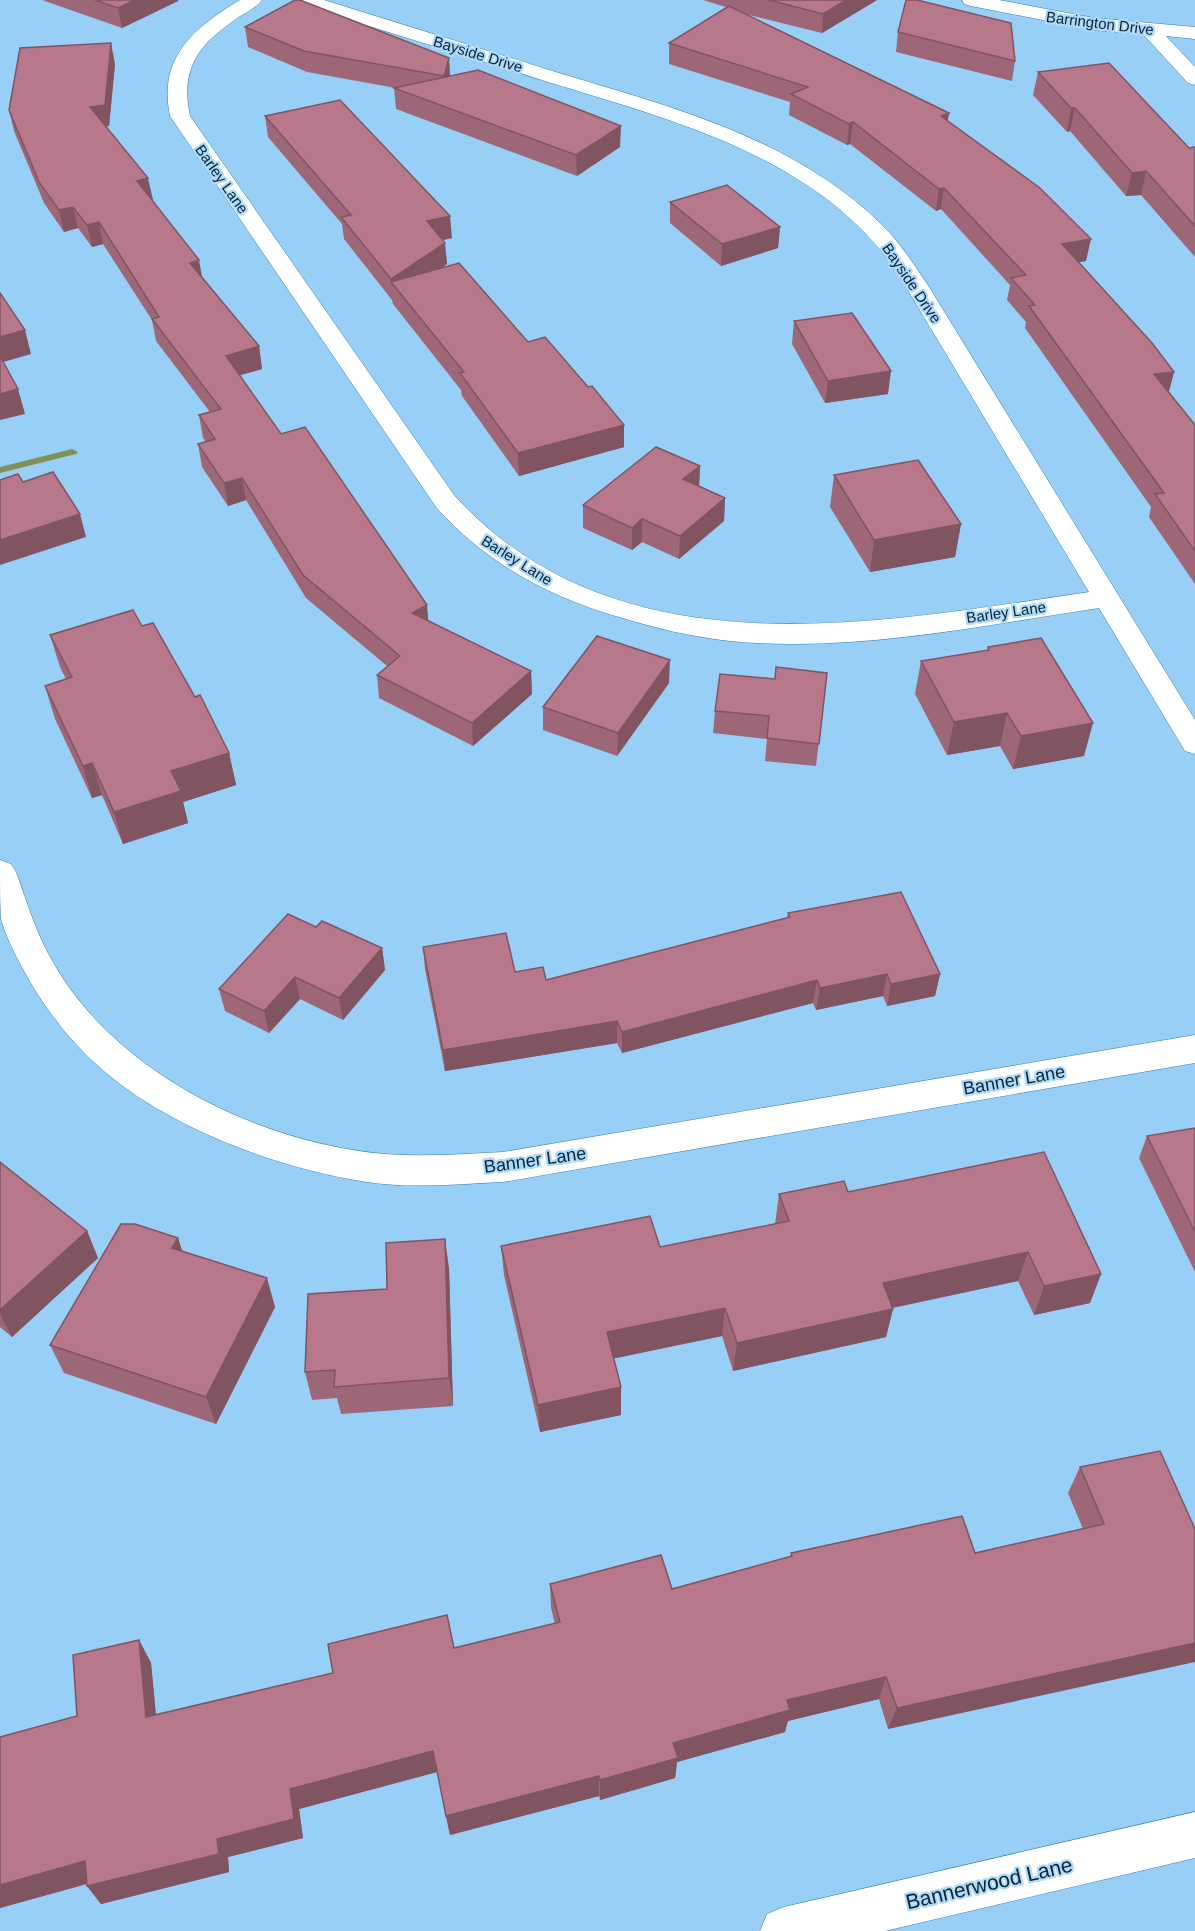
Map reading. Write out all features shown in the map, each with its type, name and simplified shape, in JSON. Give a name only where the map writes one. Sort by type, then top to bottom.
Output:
[{"type":"street","name":"Barley Lane","points":[[253,0],[210,29],[187,52],[181,63],[175,85],[180,116],[445,501],[485,543],[545,579],[595,600],[669,621],[732,632],[791,634],[874,630],[1107,598]]},
{"type":"street","name":"Bayside Drive","points":[[305,0],[701,124],[773,157],[831,192],[874,229],[908,271],[1195,744]]},
{"type":"street","name":"Barrington Drive","points":[[971,0],[1070,20],[1195,33]]},
{"type":"street","points":[[1150,30],[1195,79]]},
{"type":"street","name":"Banner Lane","points":[[0,872],[22,935],[51,988],[98,1044],[128,1071],[195,1110],[234,1128],[322,1158],[367,1167],[412,1171],[503,1167],[1195,1049]]},
{"type":"street","name":"Bannerwood Lane","points":[[784,1931],[1195,1835]]},
{"type":"building","points":[[95,0],[135,0],[118,8]]},
{"type":"building","points":[[295,0],[449,58],[444,76],[304,51],[245,27]]},
{"type":"building","points":[[769,0],[846,0],[823,14]]},
{"type":"building","points":[[906,0],[917,0],[1011,23],[1015,61],[898,32]]},
{"type":"building","points":[[729,6],[949,113],[941,116],[1040,188],[1091,239],[1062,244],[1152,343],[1174,372],[1154,374],[1195,425],[1195,551],[1155,494],[1164,493],[1029,306],[1035,305],[1011,278],[1026,275],[944,188],[939,189],[853,122],[849,124],[791,94],[808,87],[669,43]]},
{"type":"building","points":[[111,43],[105,105],[90,107],[148,178],[137,181],[199,260],[190,263],[259,346],[226,356],[281,434],[305,427],[427,605],[412,613],[531,671],[472,723],[377,675],[400,656],[303,575],[242,478],[224,483],[198,444],[215,439],[199,415],[221,409],[152,319],[159,317],[99,222],[87,225],[73,207],[59,210],[39,182],[9,110],[20,48]]},
{"type":"building","points":[[1109,63],[1189,148],[1195,147],[1195,226],[1146,171],[1132,173],[1075,108],[1071,108],[1038,72]]},
{"type":"building","points":[[478,70],[621,126],[576,155],[394,88]]},
{"type":"building","points":[[340,100],[450,216],[427,221],[445,243],[391,279],[341,217],[351,215],[265,116]]},
{"type":"building","points":[[727,185],[780,227],[722,244],[670,202]]},
{"type":"building","points":[[459,263],[528,342],[545,337],[588,387],[592,386],[624,425],[518,453],[460,373],[464,372],[391,282]]},
{"type":"building","points":[[0,293],[25,330],[0,337]]},
{"type":"building","points":[[852,313],[891,371],[828,381],[794,321]]},
{"type":"building","points":[[0,356],[18,389],[0,394]]},
{"type":"building","points":[[656,447],[700,466],[683,479],[725,498],[680,536],[642,519],[632,528],[583,505]]},
{"type":"building","points":[[918,460],[961,524],[874,540],[834,475]]},
{"type":"building","points":[[53,472],[80,514],[0,540],[0,480],[18,474],[23,482]]},
{"type":"building","points":[[133,610],[142,626],[153,623],[195,697],[200,695],[229,753],[171,771],[181,791],[114,812],[92,763],[83,766],[45,686],[72,677],[50,635]]},
{"type":"building","points":[[597,636],[670,660],[618,733],[543,707]]},
{"type":"building","points":[[1041,638],[1093,723],[1021,736],[1007,713],[954,722],[921,661],[989,650],[988,647]]},
{"type":"building","points":[[776,667],[827,673],[819,744],[767,738],[769,716],[715,711],[720,674],[775,679]]},
{"type":"building","points":[[901,892],[940,974],[891,984],[887,974],[820,988],[817,980],[622,1032],[617,1021],[443,1050],[423,947],[506,933],[515,972],[543,967],[546,980],[790,917],[788,913]]},
{"type":"building","points":[[288,914],[316,927],[322,921],[382,948],[339,998],[295,977],[264,1011],[219,989]]},
{"type":"building","points":[[1195,1128],[1195,1232],[1147,1136]]},
{"type":"building","points":[[1044,1152],[1101,1274],[1044,1286],[1028,1252],[883,1283],[893,1309],[737,1343],[725,1308],[607,1332],[621,1387],[538,1405],[501,1246],[650,1216],[660,1247],[789,1221],[779,1194],[844,1181],[848,1192]]},
{"type":"building","points":[[0,1162],[87,1231],[0,1310]]},
{"type":"building","points":[[121,1224],[135,1224],[178,1238],[172,1248],[267,1278],[206,1397],[50,1345]]},
{"type":"building","points":[[445,1239],[449,1378],[334,1387],[335,1370],[305,1372],[308,1294],[387,1289],[386,1243]]},
{"type":"building","points":[[1160,1451],[1195,1529],[1195,1643],[897,1708],[886,1677],[787,1700],[790,1710],[673,1743],[678,1758],[600,1780],[599,1776],[446,1816],[433,1751],[290,1789],[294,1819],[217,1839],[219,1854],[87,1886],[85,1861],[0,1885],[0,1737],[77,1716],[73,1655],[139,1640],[146,1717],[333,1673],[328,1644],[447,1615],[454,1648],[560,1622],[550,1584],[661,1555],[672,1589],[792,1556],[791,1553],[962,1516],[975,1553],[1104,1524],[1080,1467]]},
{"type":"waterway","points":[[0,470],[72,452]]}]
